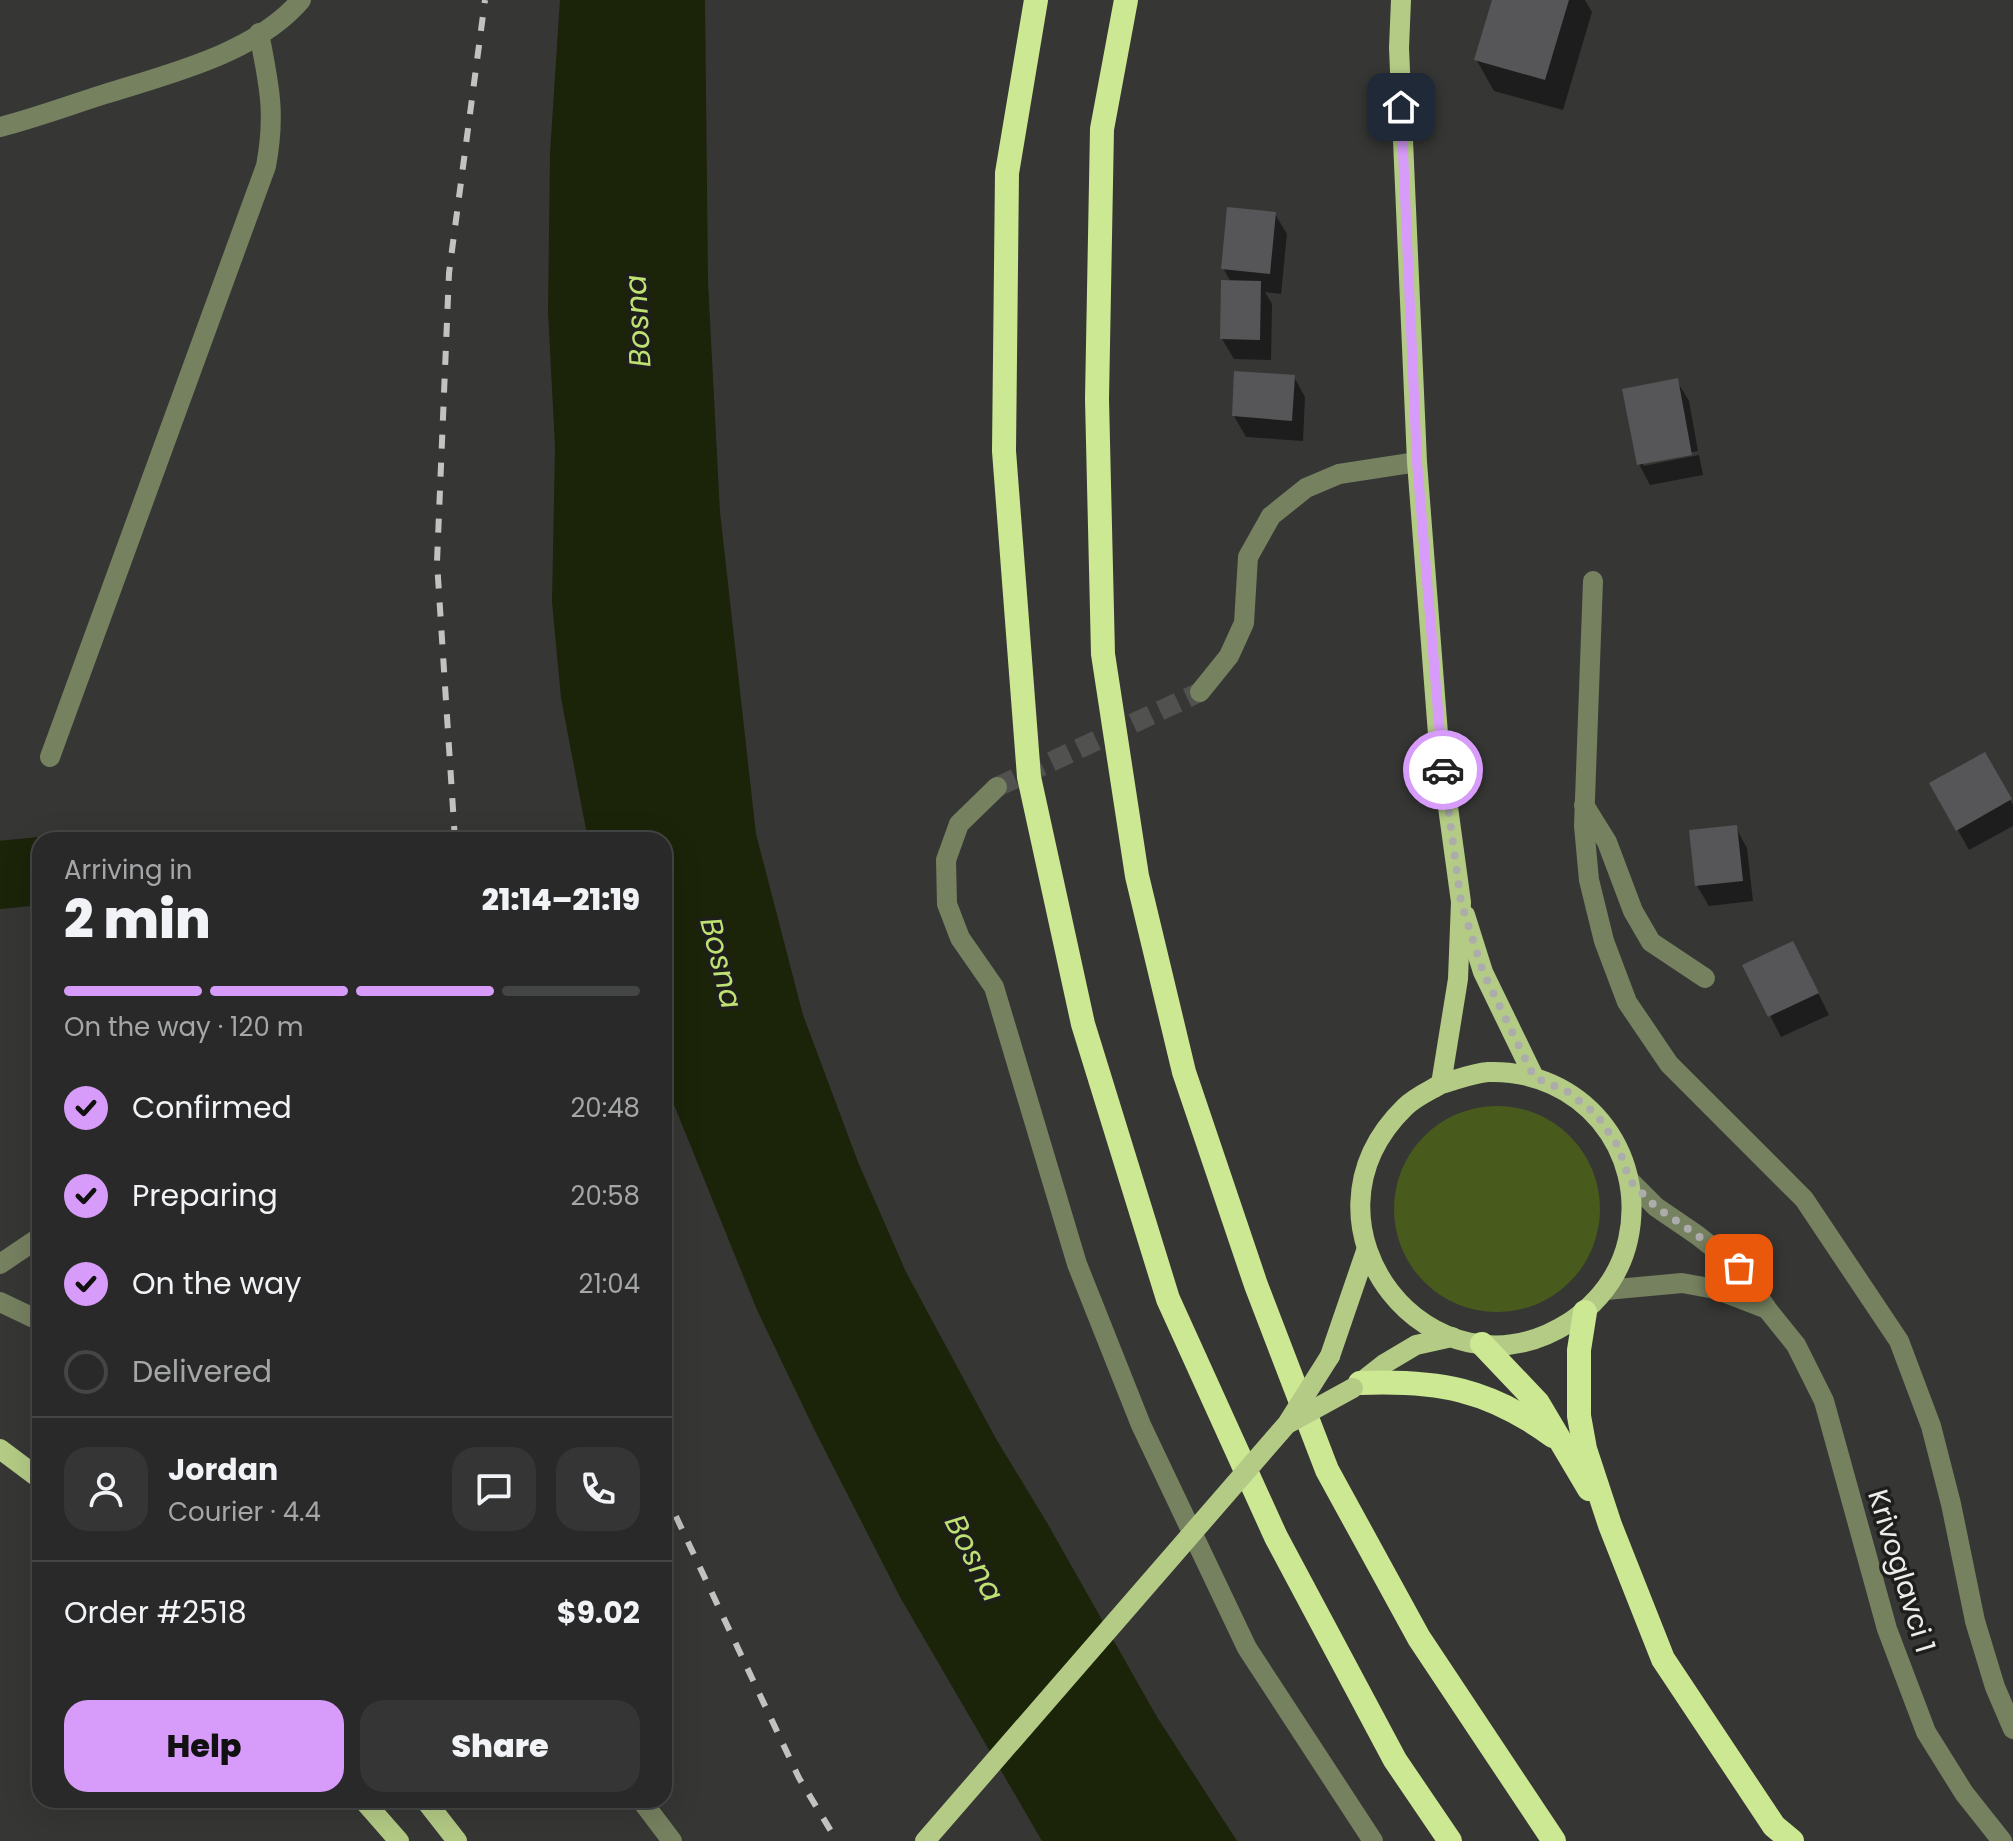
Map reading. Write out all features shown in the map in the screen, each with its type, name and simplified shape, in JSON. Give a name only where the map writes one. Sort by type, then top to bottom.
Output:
[{"type":"highway","points":[[1036,0],[1007,173],[1004,451],[1029,777],[1083,1024],[1168,1299],[1276,1537],[1395,1760],[1450,1841]]},
{"type":"highway","points":[[1126,0],[1102,129],[1097,399],[1103,654],[1137,876],[1184,1072],[1256,1285],[1327,1470],[1419,1638],[1554,1841]]},
{"type":"highway","points":[[1585,1312],[1579,1350],[1579,1416],[1585,1449],[1610,1525],[1663,1659],[1774,1826],[1792,1841]]},
{"type":"highway","points":[[1482,1344],[1538,1403],[1610,1525]]},
{"type":"highway","points":[[1356,1386],[1398,1381],[1442,1385],[1484,1395],[1524,1415],[1559,1440]]},
{"type":"main road","points":[[1401,0],[1399,48],[1417,462],[1438,734],[1461,902],[1483,972],[1534,1077]]},
{"type":"main road","points":[[1441,1084],[1458,979],[1461,902]]},
{"type":"main road","points":[[1487,1072],[1534,1077],[1568,1092],[1597,1115],[1618,1146],[1630,1181],[1633,1219],[1624,1256],[1606,1290],[1585,1312],[1554,1332],[1519,1342],[1482,1344],[1452,1337],[1415,1318],[1386,1288],[1366,1251],[1359,1212],[1364,1172],[1381,1136],[1407,1105],[1441,1084],[1487,1072]]},
{"type":"main road","points":[[925,1841],[1287,1424],[1330,1356],[1366,1251]]},
{"type":"main road","points":[[1287,1424],[1356,1386],[1416,1345],[1452,1337]]},
{"type":"main road","points":[[0,1449],[32,1473]]},
{"type":"main road","points":[[370,1808],[399,1841]]},
{"type":"main road","points":[[431,1808],[457,1841]]},
{"type":"street","points":[[0,127],[175,72],[242,45],[290,13],[301,0]]},
{"type":"street","points":[[50,757],[266,166],[273,131],[271,94],[259,33]]},
{"type":"street","points":[[1200,692],[1229,656],[1244,623],[1248,557],[1271,516],[1306,488],[1339,474],[1417,462]]},
{"type":"street","points":[[1593,581],[1584,805],[1589,880],[1604,941],[1627,1002],[1669,1064],[1804,1199],[1899,1341],[1931,1426],[1975,1621],[1995,1687],[2013,1729]]},
{"type":"street","points":[[997,787],[959,824],[946,860],[947,904],[960,938],[994,987],[1077,1264],[1141,1425],[1247,1648],[1373,1841]]},
{"type":"street","points":[[1584,805],[1607,842],[1633,911],[1651,942],[1705,978]]},
{"type":"street","name":"Krivoglavci 1","points":[[1630,1181],[1656,1207],[1739,1268],[1796,1345],[1824,1401],[1887,1629],[1926,1732],[1964,1793],[2002,1841]]},
{"type":"street","points":[[0,1264],[32,1242]]},
{"type":"street","points":[[1606,1290],[1682,1283],[1715,1289],[1767,1309]]},
{"type":"street","points":[[0,1302],[32,1317]]},
{"type":"street","points":[[647,1808],[672,1841]]},
{"type":"green space","points":[[1497,1106],[1536,1114],[1570,1136],[1592,1170],[1600,1209],[1592,1248],[1570,1282],[1536,1304],[1497,1312],[1458,1304],[1424,1282],[1402,1248],[1394,1209],[1402,1170],[1424,1136],[1458,1114]]},
{"type":"water","name":"Bosna","points":[[560,0],[705,0],[708,282],[720,512],[756,834],[803,1015],[858,1162],[906,1272],[995,1437],[1157,1717],[1237,1841],[1042,1841],[900,1597],[757,1310],[672,1100],[672,832],[586,832],[561,698],[552,602],[555,447],[548,312],[550,153]]},
{"type":"building","points":[[1492,0],[1569,0],[1545,80],[1474,60]]},
{"type":"building","points":[[1227,207],[1276,212],[1270,274],[1221,269]]},
{"type":"building","points":[[1221,280],[1261,281],[1260,340],[1220,339]]},
{"type":"building","points":[[1234,371],[1295,375],[1292,421],[1232,416]]},
{"type":"building","points":[[1678,378],[1692,455],[1637,465],[1622,389]]},
{"type":"building","points":[[1985,752],[2012,799],[1956,831],[1929,783]]},
{"type":"building","points":[[1737,825],[1743,881],[1695,886],[1689,830]]},
{"type":"building","points":[[1793,941],[1819,993],[1768,1017],[1742,965]]},
{"type":"waterway","points":[[0,875],[32,872]]},
{"type":"tunnel","points":[[997,787],[1200,692]]},
{"type":"railway","points":[[454,832],[437,562],[449,273],[485,0]]},
{"type":"railway","points":[[672,1508],[799,1778],[837,1841]]},
{"type":"way so far","points":[[1443,770],[1461,902],[1483,972],[1534,1077],[1568,1092],[1597,1115],[1618,1146],[1630,1181],[1656,1207],[1739,1268]]},
{"type":"route","points":[[1401,107],[1417,462],[1443,770]]}]
